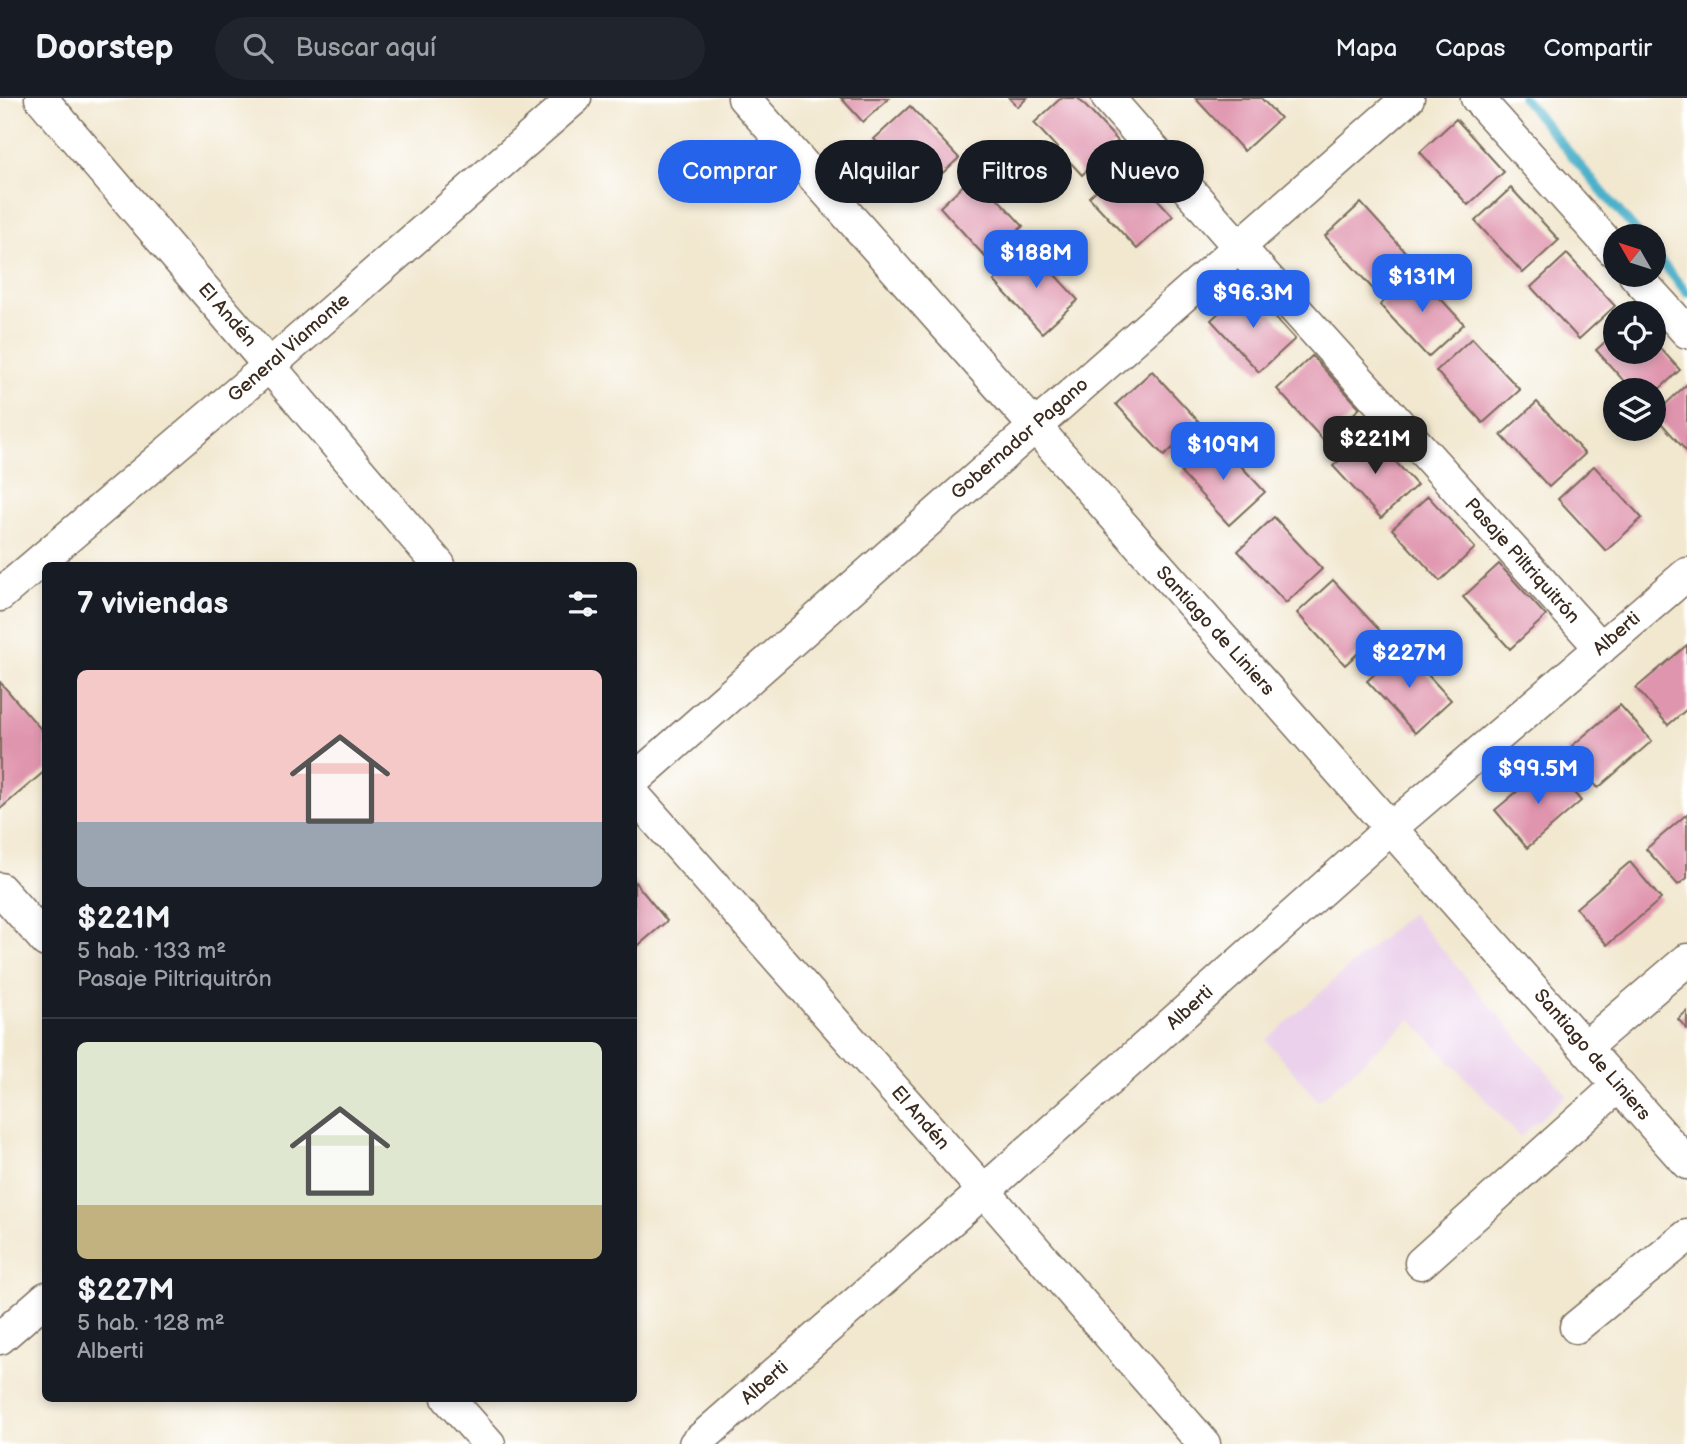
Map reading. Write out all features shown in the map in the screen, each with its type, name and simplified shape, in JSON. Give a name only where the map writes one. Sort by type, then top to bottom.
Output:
[{"type":"street","name":"El Andén","points":[[41,98],[436,562]]},
{"type":"street","name":"General Viamonte","points":[[0,595],[270,365],[575,98]]},
{"type":"street","name":"Santiago de Liniers","points":[[744,98],[1687,1163]]},
{"type":"street","name":"Pasaje Piltriquitrón","points":[[1108,98],[1601,648]]},
{"type":"street","name":"Gobernador Pagano","points":[[637,777],[1408,98]]},
{"type":"street","points":[[1477,98],[1603,239]]},
{"type":"street","points":[[1646,287],[1687,332]]},
{"type":"street","name":"Alberti","points":[[695,1444],[1391,828],[1687,574]]},
{"type":"street","name":"El Andén","points":[[637,797],[1204,1444]]},
{"type":"street","points":[[0,889],[42,936]]},
{"type":"street","points":[[1585,1048],[1687,960]]},
{"type":"street","points":[[1421,1263],[1619,1085]]},
{"type":"street","points":[[1576,1327],[1687,1236]]},
{"type":"street","points":[[0,1338],[42,1301]]},
{"type":"street","points":[[452,1402],[489,1444]]},
{"type":"shaded area","points":[[1411,913],[1567,1095],[1520,1137],[1411,1019],[1318,1101],[1266,1040]]},
{"type":"building","points":[[841,98],[889,98],[863,122]]},
{"type":"building","points":[[1009,98],[1027,98],[1018,107]]},
{"type":"building","points":[[1061,98],[1078,98],[1117,140],[1086,140],[1086,171],[1082,175],[1072,164],[1072,140],[1050,140],[1034,123]]},
{"type":"building","points":[[1195,98],[1261,98],[1280,118],[1244,151]]},
{"type":"building","points":[[910,106],[942,140],[875,140]]},
{"type":"building","points":[[1456,119],[1504,172],[1468,205],[1420,152]]},
{"type":"building","points":[[943,141],[957,156],[957,160],[943,173]]},
{"type":"building","points":[[1511,188],[1559,240],[1523,273],[1475,221]]},
{"type":"building","points":[[957,191],[957,203],[1002,203],[1023,226],[987,259],[940,207]]},
{"type":"building","points":[[1095,203],[1161,203],[1173,216],[1137,249]]},
{"type":"building","points":[[1361,203],[1409,256],[1373,289],[1325,236]]},
{"type":"building","points":[[1030,248],[1078,300],[1042,333],[994,281]]},
{"type":"building","points":[[1567,254],[1610,301],[1603,301],[1603,317],[1579,339],[1531,287]]},
{"type":"building","points":[[1416,272],[1464,324],[1428,357],[1380,305]]},
{"type":"building","points":[[1247,287],[1295,339],[1259,372],[1211,320]]},
{"type":"building","points":[[1472,338],[1520,390],[1483,423],[1436,371]]},
{"type":"building","points":[[1603,344],[1603,358],[1596,350]]},
{"type":"building","points":[[1666,354],[1680,370],[1666,383],[1666,378],[1621,378],[1609,364],[1666,364]]},
{"type":"building","points":[[1312,356],[1360,408],[1324,441],[1277,389]]},
{"type":"building","points":[[1152,371],[1200,423],[1164,456],[1116,404]]},
{"type":"building","points":[[1687,384],[1687,452],[1666,428],[1666,404]]},
{"type":"building","points":[[1537,402],[1585,454],[1549,487],[1501,435]]},
{"type":"building","points":[[1369,433],[1417,485],[1381,518],[1333,466]]},
{"type":"building","points":[[1217,440],[1265,492],[1229,525],[1181,473]]},
{"type":"building","points":[[1594,466],[1642,518],[1606,551],[1558,499]]},
{"type":"building","points":[[1428,496],[1475,548],[1440,581],[1392,529]]},
{"type":"building","points":[[1274,517],[1322,569],[1286,603],[1238,551]]},
{"type":"building","points":[[1499,564],[1546,616],[1510,649],[1463,597]]},
{"type":"building","points":[[1333,580],[1381,632],[1345,665],[1297,613]]},
{"type":"building","points":[[1687,645],[1687,709],[1668,725],[1636,688]]},
{"type":"building","points":[[1403,648],[1451,700],[1415,733],[1367,681]]},
{"type":"building","points":[[0,682],[42,730],[42,773],[0,809]]},
{"type":"building","points":[[1620,705],[1652,741],[1598,788],[1566,751]]},
{"type":"building","points":[[1550,764],[1581,801],[1527,848],[1495,810]]},
{"type":"building","points":[[1687,814],[1687,878],[1678,885],[1646,849]]},
{"type":"building","points":[[1630,862],[1661,899],[1607,945],[1576,908]]},
{"type":"building","points":[[637,885],[667,921],[637,946]]},
{"type":"building","points":[[1687,1011],[1687,1029],[1678,1019]]},
{"type":"waterway","points":[[1523,98],[1630,224]]},
{"type":"waterway","points":[[1666,268],[1687,293]]}]
